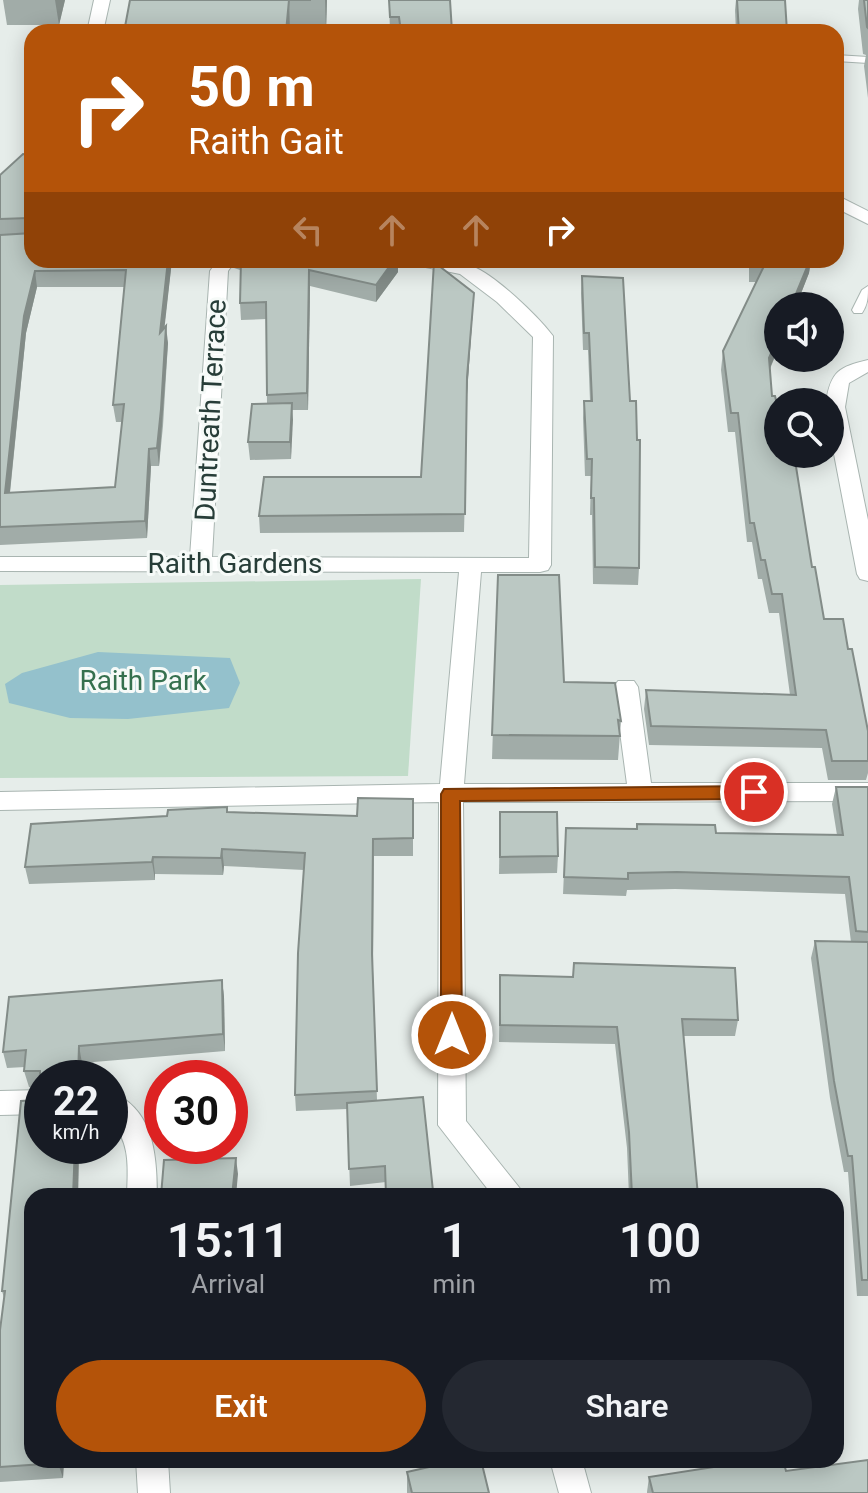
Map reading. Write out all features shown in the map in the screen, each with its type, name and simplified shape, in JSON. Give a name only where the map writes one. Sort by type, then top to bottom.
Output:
[{"type":"street","points":[[97,24],[102,0]]},
{"type":"street","points":[[844,207],[868,219]]},
{"type":"street","name":"Duntreath Terrace","points":[[201,562],[221,268]]},
{"type":"street","name":"Raith Gardens","points":[[0,564],[540,565],[543,336],[504,298],[466,270],[456,268]]},
{"type":"street","points":[[868,366],[851,371],[839,381],[835,407],[868,574]]},
{"type":"street","points":[[471,564],[451,794],[452,1125],[504,1188]]},
{"type":"street","points":[[626,687],[640,793]]},
{"type":"street","points":[[0,801],[868,792]]},
{"type":"street","points":[[0,1103],[24,1102]]},
{"type":"street","points":[[128,1120],[142,1142],[142,1188]]},
{"type":"street","points":[[152,1468],[154,1493]]},
{"type":"street","points":[[568,1468],[575,1493]]},
{"type":"lane","points":[[844,58],[868,60]]},
{"type":"lane","points":[[858,310],[868,290]]},
{"type":"green space","name":"Raith Park","points":[[421,579],[408,776],[0,778],[0,585]]},
{"type":"water","points":[[98,652],[230,658],[240,683],[229,708],[128,719],[70,718],[9,703],[5,684],[22,673]]},
{"type":"building","points":[[130,0],[289,0],[287,24],[126,24]]},
{"type":"building","points":[[389,0],[450,0],[452,24],[400,24],[399,17],[390,17]]},
{"type":"building","points":[[737,0],[785,0],[786,24],[738,24]]},
{"type":"building","points":[[864,0],[868,0],[868,28],[867,27]]},
{"type":"building","points":[[24,154],[24,218],[0,219],[0,175]]},
{"type":"building","points":[[24,234],[24,268],[167,268],[160,333],[166,326],[161,409],[157,448],[149,449],[145,521],[0,527],[0,235]],"holes":[[[126,270],[113,405],[124,404],[115,487],[5,493],[24,316],[35,271]]]},
{"type":"building","points":[[241,268],[388,268],[376,285],[309,270],[307,393],[267,395],[266,302],[240,303]]},
{"type":"building","points":[[434,268],[442,268],[474,293],[467,377],[465,514],[259,516],[264,477],[421,477]]},
{"type":"building","points":[[763,268],[807,268],[797,292],[764,292],[764,372],[770,372],[771,388],[764,388],[764,468],[796,468],[824,619],[843,619],[848,649],[852,649],[868,731],[868,761],[832,761],[826,730],[651,726],[646,690],[796,695],[782,594],[772,594],[754,523],[750,523],[738,413],[731,413],[723,351]]},
{"type":"building","points":[[582,276],[623,278],[630,401],[636,401],[637,440],[640,440],[639,568],[595,567],[592,459],[587,459],[584,401],[592,401],[589,333],[584,333]]},
{"type":"building","points":[[292,403],[290,442],[248,442],[252,404]]},
{"type":"building","points":[[498,575],[559,575],[564,682],[615,683],[621,721],[618,720],[620,736],[492,735]]},
{"type":"building","points":[[836,787],[868,787],[868,932],[856,931],[849,877],[677,872],[628,873],[628,879],[564,877],[566,828],[637,829],[637,824],[715,825],[716,833],[843,835]]},
{"type":"building","points":[[358,798],[413,799],[413,838],[373,839],[372,954],[377,1091],[295,1095],[298,953],[305,853],[222,849],[221,858],[153,857],[152,862],[25,867],[31,824],[167,816],[168,810],[227,807],[227,812],[357,816]]},
{"type":"building","points":[[500,812],[557,812],[558,856],[500,857]]},
{"type":"building","points":[[815,941],[868,942],[868,1280],[862,1280],[852,1156],[848,1156],[834,1081]]},
{"type":"building","points":[[574,963],[735,968],[738,1020],[682,1019],[697,1188],[632,1188],[629,1132],[617,1027],[500,1025],[500,975],[573,977]]},
{"type":"building","points":[[222,980],[223,1034],[79,1046],[79,1060],[25,1060],[26,1050],[3,1052],[9,997]]},
{"type":"building","points":[[423,1097],[433,1188],[386,1188],[385,1166],[349,1169],[347,1103]]},
{"type":"building","points":[[21,1101],[24,1101],[24,1164],[74,1164],[73,1188],[24,1188],[24,1465],[0,1467],[0,1330],[5,1291],[2,1291]]},
{"type":"building","points":[[164,1164],[235,1164],[233,1188],[162,1188]]},
{"type":"building","points":[[868,1460],[868,1493],[653,1493],[649,1477],[707,1468],[785,1468],[786,1471],[844,1468],[844,1463]]},
{"type":"building","points":[[425,1468],[483,1468],[489,1493],[412,1493],[407,1472]]},
{"type":"route","points":[[452,1035],[451,794],[754,792]]}]
